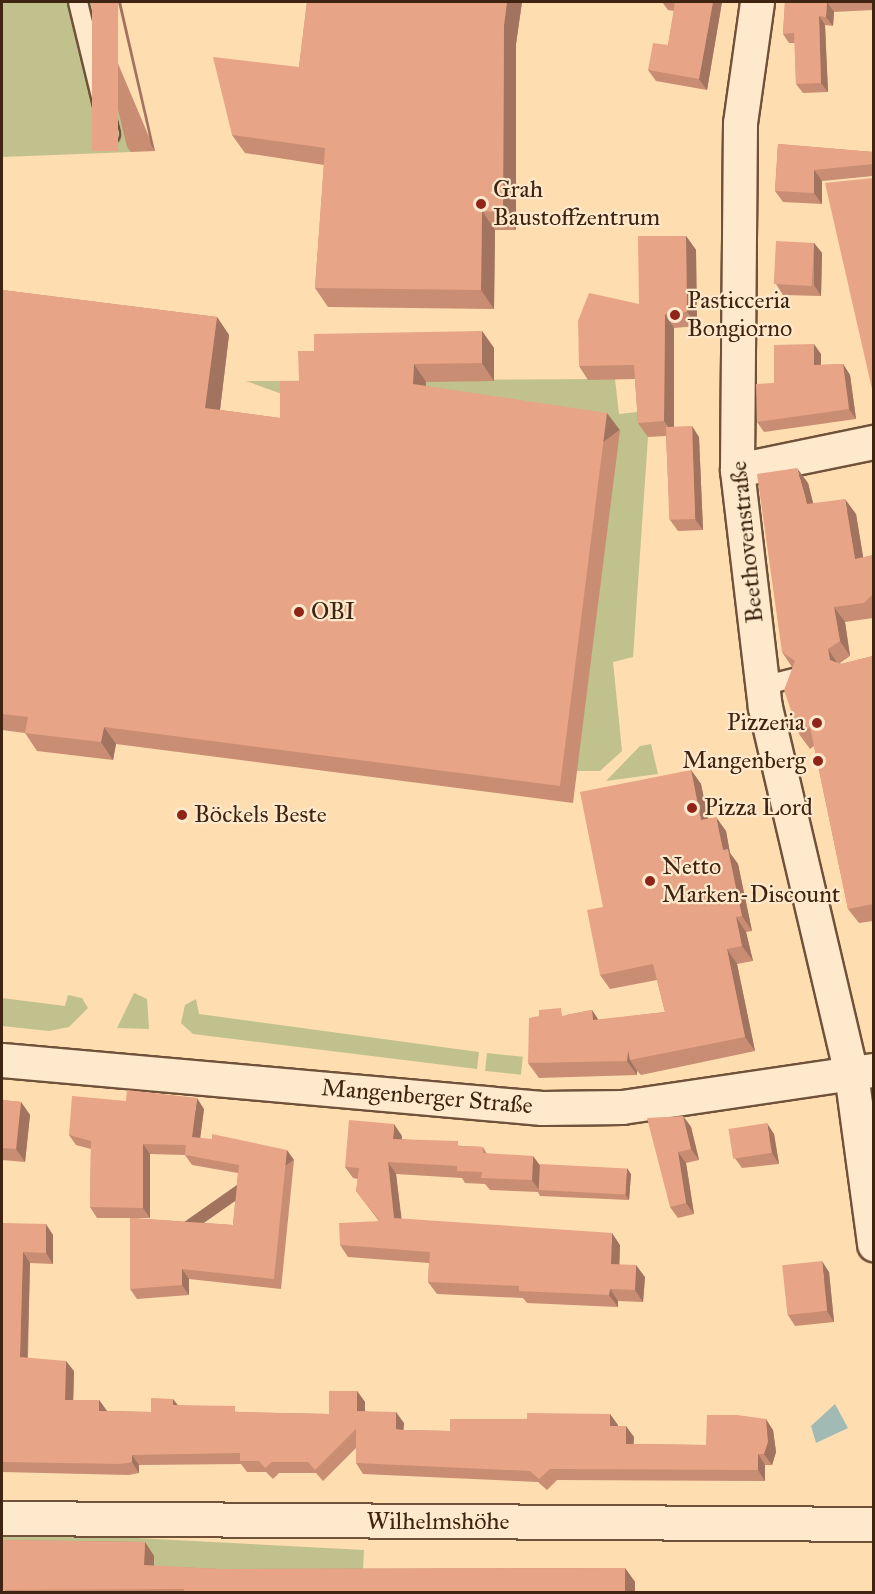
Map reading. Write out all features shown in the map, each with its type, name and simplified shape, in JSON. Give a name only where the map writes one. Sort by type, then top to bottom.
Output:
[{"type":"main road","name":"Beethovenstraße","points":[[757,2],[740,123],[737,470],[762,686],[862,1071],[873,1244]]},
{"type":"main road","points":[[737,470],[873,442]]},
{"type":"main road","name":"Mangenberger Straße","points":[[2,1060],[542,1108],[622,1107],[862,1071]]},
{"type":"main road","name":"Wilhelmshöhe","points":[[2,1518],[805,1527],[873,1524]]},
{"type":"lane","points":[[78,2],[110,134]]},
{"type":"lane","points":[[762,686],[794,678]]},
{"type":"green space","points":[[2,2],[94,2],[131,152],[2,157]]},
{"type":"green space","points":[[615,379],[619,414],[646,411],[648,437],[633,657],[613,662],[622,751],[600,771],[576,771],[293,398],[246,381]]},
{"type":"green space","points":[[651,744],[658,774],[606,781],[640,746]]},
{"type":"green space","points":[[134,993],[147,999],[149,1029],[117,1028]]},
{"type":"green space","points":[[68,995],[82,998],[88,1008],[69,1027],[49,1031],[2,1026],[2,998],[65,1006]]},
{"type":"green space","points":[[196,999],[199,1014],[479,1052],[477,1069],[193,1034],[181,1023],[185,1005]]},
{"type":"green space","points":[[487,1053],[523,1057],[521,1075],[485,1071]]},
{"type":"green space","points":[[2,1531],[364,1550],[362,1592],[2,1573]]},
{"type":"water","points":[[835,1404],[848,1428],[816,1443],[811,1426]]},
{"type":"building","points":[[92,2],[118,2],[118,151],[92,151]]},
{"type":"building","points":[[307,2],[507,2],[504,25],[503,212],[482,211],[481,290],[315,288],[325,148],[232,135],[213,57],[299,67]]},
{"type":"building","points":[[675,2],[713,2],[699,79],[648,70],[653,43],[668,45]]},
{"type":"building","points":[[785,2],[827,2],[826,17],[819,16],[821,83],[796,84],[794,33],[783,34]]},
{"type":"building","points":[[778,144],[873,152],[873,164],[814,170],[814,193],[775,191]]},
{"type":"building","points":[[873,178],[873,389],[872,389],[825,183]]},
{"type":"building","points":[[638,236],[686,236],[687,312],[665,314],[664,421],[638,423],[634,365],[579,366],[578,321],[589,293],[639,304]]},
{"type":"building","points":[[776,241],[814,243],[812,286],[774,284]]},
{"type":"building","name":"OBI","points":[[2,290],[217,317],[205,408],[280,418],[280,381],[299,381],[298,351],[314,351],[314,334],[482,331],[482,363],[414,364],[413,384],[607,413],[560,786],[104,727],[101,742],[25,733],[28,717],[2,714]]},
{"type":"building","points":[[814,344],[814,365],[843,364],[849,409],[757,422],[756,384],[774,383],[774,345]]},
{"type":"building","points":[[692,426],[695,519],[669,520],[666,427]]},
{"type":"building","points":[[797,468],[807,504],[845,499],[855,559],[873,555],[873,594],[864,603],[834,607],[840,641],[828,649],[830,660],[841,664],[873,656],[873,904],[848,909],[810,727],[799,734],[784,690],[795,661],[782,652],[757,474]]},
{"type":"building","points":[[691,770],[701,820],[716,817],[723,850],[728,849],[742,916],[736,917],[742,946],[727,949],[745,1037],[630,1060],[628,1050],[627,1061],[528,1063],[529,1018],[539,1016],[539,1010],[561,1008],[562,1016],[592,1010],[593,1020],[665,1012],[653,964],[600,975],[587,910],[603,907],[580,792]]},
{"type":"building","points":[[127,1090],[197,1098],[192,1137],[212,1139],[212,1134],[287,1150],[274,1279],[182,1269],[182,1285],[130,1289],[130,1218],[233,1225],[239,1165],[185,1155],[186,1145],[143,1144],[143,1208],[90,1207],[91,1141],[69,1135],[72,1096],[126,1101]]},
{"type":"building","points":[[2,1100],[21,1102],[16,1149],[2,1148]]},
{"type":"building","points":[[683,1116],[691,1149],[678,1152],[686,1203],[670,1207],[647,1118]]},
{"type":"building","points":[[349,1120],[394,1124],[393,1139],[458,1141],[458,1146],[483,1147],[483,1153],[533,1156],[532,1180],[481,1178],[482,1172],[457,1171],[457,1166],[388,1162],[394,1218],[612,1233],[611,1264],[636,1265],[635,1290],[610,1289],[609,1295],[519,1291],[519,1286],[428,1282],[430,1252],[340,1245],[339,1223],[380,1221],[356,1191],[359,1168],[345,1167]]},
{"type":"building","points":[[767,1123],[772,1153],[733,1159],[728,1129]]},
{"type":"building","points":[[540,1164],[627,1169],[626,1195],[539,1190]]},
{"type":"building","points":[[2,1223],[46,1224],[46,1253],[23,1252],[20,1357],[66,1361],[65,1400],[99,1400],[99,1411],[151,1412],[151,1398],[173,1399],[173,1405],[235,1406],[235,1412],[329,1414],[329,1391],[357,1391],[357,1411],[396,1412],[396,1429],[403,1430],[450,1431],[450,1419],[527,1419],[527,1413],[610,1414],[610,1426],[626,1426],[626,1444],[706,1445],[707,1415],[737,1415],[766,1419],[768,1442],[764,1454],[758,1454],[758,1470],[550,1469],[539,1479],[530,1471],[356,1463],[356,1429],[315,1470],[308,1462],[272,1462],[265,1468],[259,1461],[240,1461],[240,1453],[132,1455],[132,1462],[121,1464],[2,1462]]},
{"type":"building","points":[[822,1261],[827,1311],[787,1315],[782,1265]]},
{"type":"building","points":[[2,1540],[145,1542],[144,1565],[219,1569],[625,1568],[625,1593],[184,1593],[184,1589],[5,1590],[5,1593],[2,1593]]},
{"type":"place","name":"Grah Baustoffzentrum","points":[[481,204]]},
{"type":"place","name":"Pasticceria Bongiorno","points":[[675,315]]},
{"type":"place","name":"OBI","points":[[299,612]]},
{"type":"place","name":"Pizzeria","points":[[817,723]]},
{"type":"place","name":"Mangenberg","points":[[818,761]]},
{"type":"place","name":"Pizza Lord","points":[[692,808]]},
{"type":"place","name":"Böckels Beste","points":[[182,815]]},
{"type":"place","name":"Netto Marken-Discount","points":[[650,881]]}]
